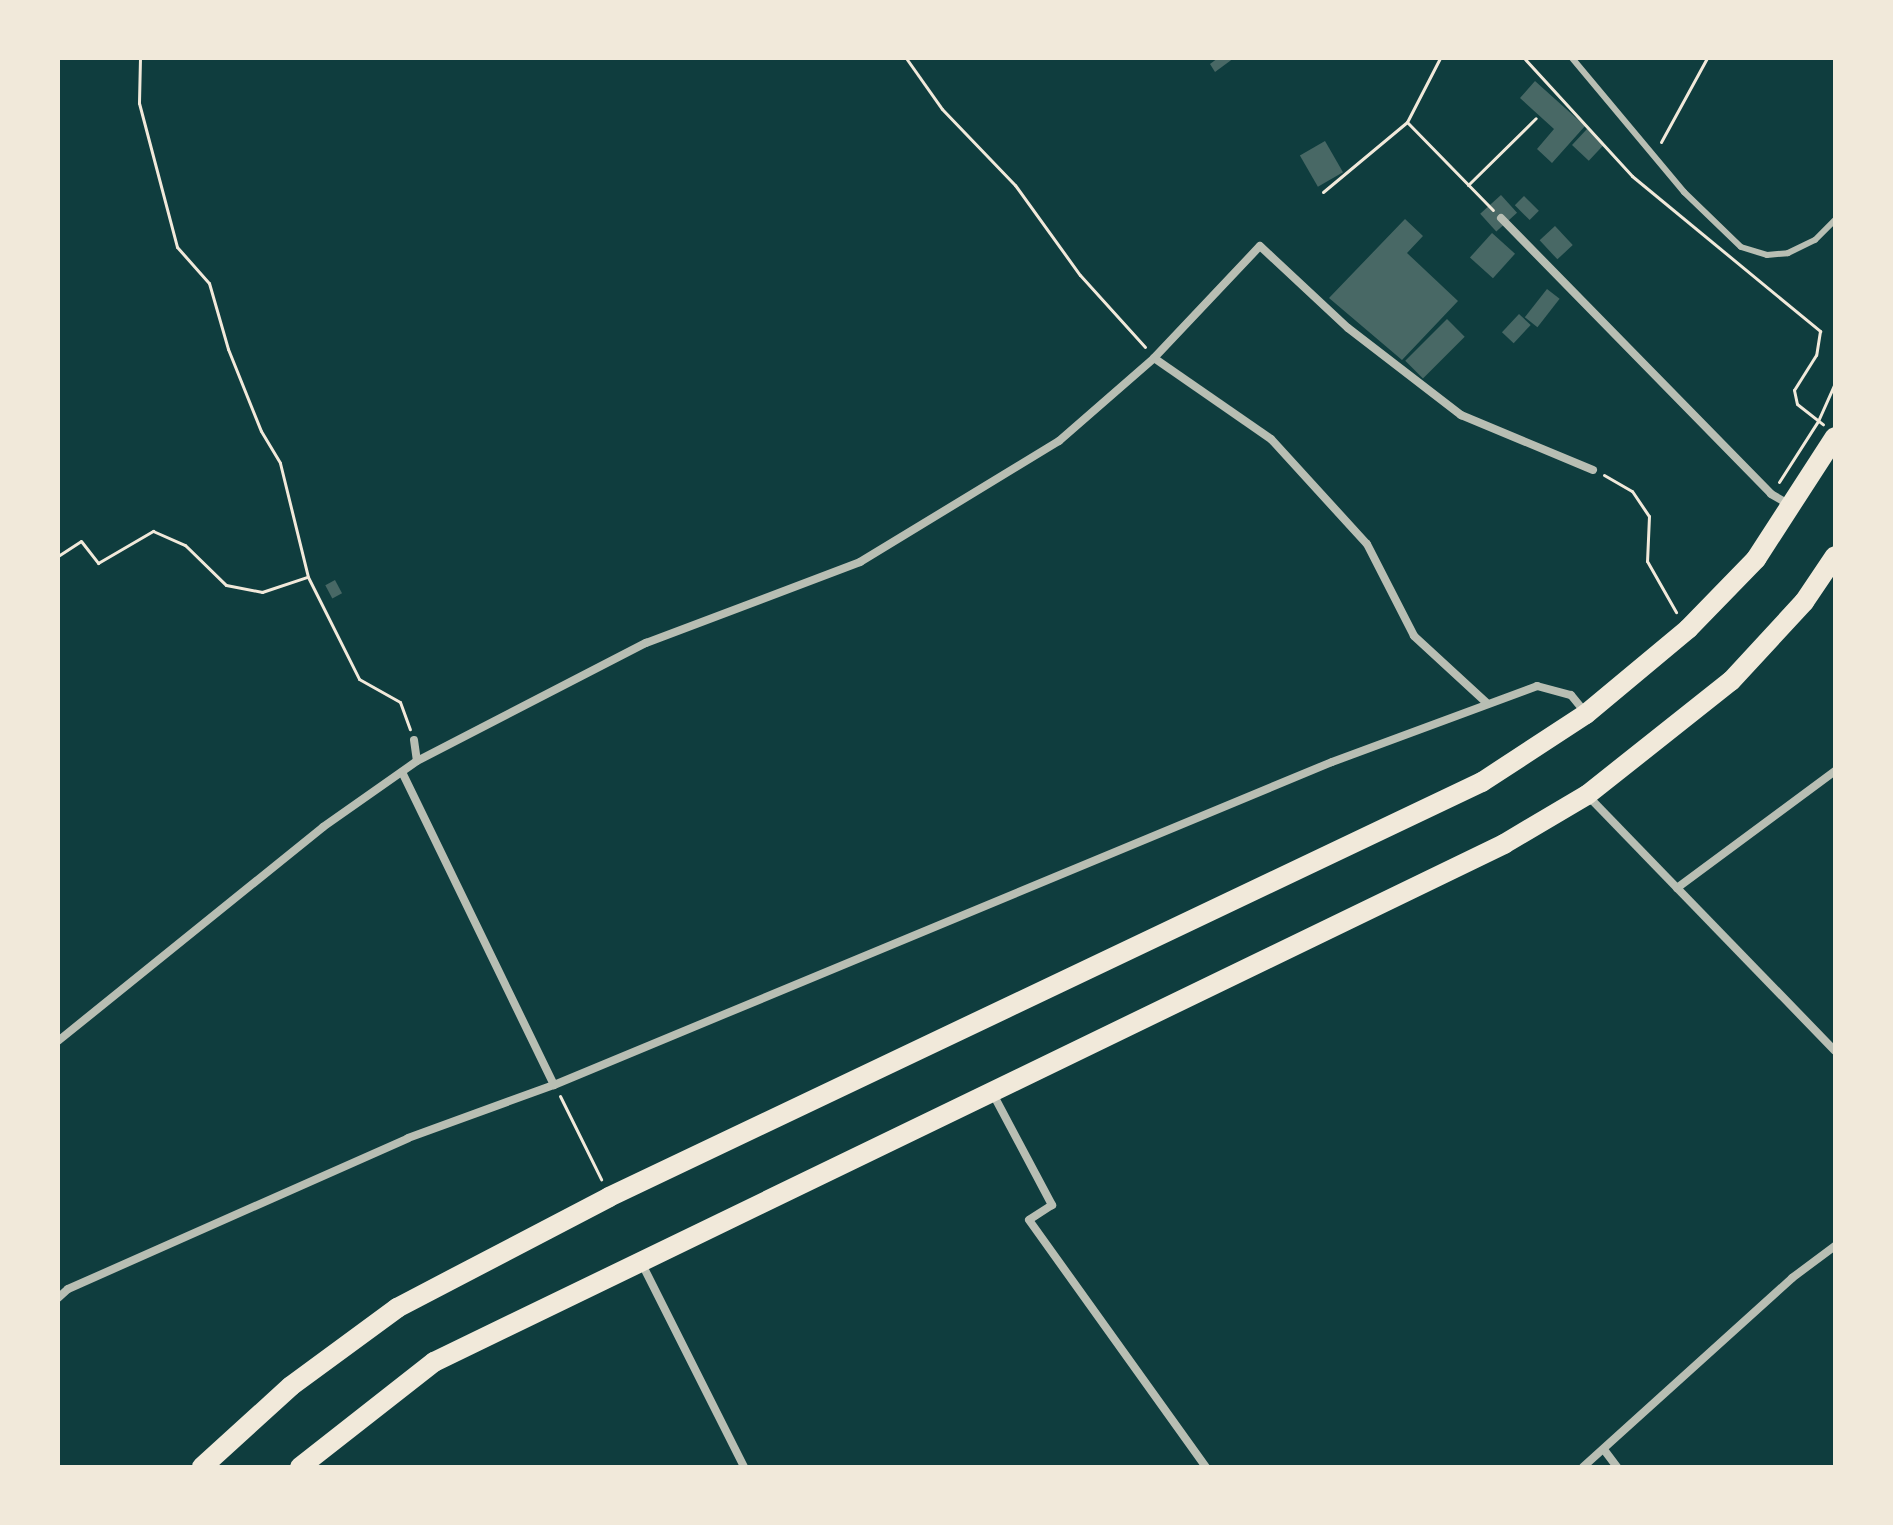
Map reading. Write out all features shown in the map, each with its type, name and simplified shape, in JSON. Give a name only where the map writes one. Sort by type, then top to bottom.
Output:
[{"type":"highway","points":[[202,1467],[291,1386],[397,1308],[609,1197],[1482,782],[1586,714],[1688,629],[1756,559],[1791,506],[1831,431]]},
{"type":"highway","points":[[300,1467],[434,1362],[1504,844],[1587,795],[1731,681],[1804,602],[1835,556]]},
{"type":"street","points":[[1501,218],[1771,494],[1791,506]]},
{"type":"street","points":[[58,1041],[323,827],[417,761],[646,643],[860,562],[1059,441],[1154,358],[1260,246],[1348,328],[1461,415],[1593,470]]},
{"type":"street","points":[[1154,358],[1271,439],[1367,544],[1414,636],[1488,704]]},
{"type":"street","points":[[58,1298],[68,1289],[408,1138],[554,1085],[1332,762],[1537,686],[1571,695],[1586,714]]},
{"type":"street","points":[[414,740],[417,761]]},
{"type":"street","points":[[1677,888],[1835,771]]},
{"type":"street","points":[[402,772],[554,1085]]},
{"type":"street","points":[[1587,795],[1835,1051]]},
{"type":"street","points":[[992,1093],[1052,1205],[1029,1220],[1206,1467]]},
{"type":"street","points":[[1583,1467],[1605,1451],[1792,1278],[1835,1246]]},
{"type":"street","points":[[641,1262],[744,1467]]},
{"type":"street","points":[[1605,1451],[1617,1467]]},
{"type":"lane","points":[[1572,58],[1705,213],[1741,247],[1756,253],[1778,255],[1799,249],[1835,220]]},
{"type":"path","points":[[140,58],[139,103],[177,247],[209,283],[228,349],[261,431],[280,463],[308,577],[359,679],[400,702],[414,740]]},
{"type":"path","points":[[906,58],[942,109],[1015,185],[1080,275],[1154,358]]},
{"type":"path","points":[[1323,192],[1407,122],[1440,58]]},
{"type":"path","points":[[1524,58],[1632,176],[1684,223],[1767,283],[1820,331],[1816,355],[1794,390],[1797,404],[1831,431]]},
{"type":"path","points":[[1654,155],[1707,58]]},
{"type":"path","points":[[1468,185],[1536,118]]},
{"type":"path","points":[[1407,122],[1501,218]]},
{"type":"path","points":[[1771,494],[1818,421],[1835,383]]},
{"type":"path","points":[[1593,470],[1621,482],[1641,502],[1651,534],[1647,561],[1677,615],[1688,603]]},
{"type":"path","points":[[58,556],[81,541],[98,563],[153,531],[185,545],[226,585],[262,592],[308,577]]},
{"type":"path","points":[[554,1085],[609,1197]]},
{"type":"building","points":[[1218,58],[1234,58],[1215,72],[1210,64]]},
{"type":"building","points":[[1535,81],[1585,126],[1552,163],[1537,149],[1554,129],[1520,98]]},
{"type":"building","points":[[1587,129],[1604,145],[1589,161],[1572,145]]},
{"type":"building","points":[[1325,141],[1343,172],[1318,187],[1300,156]]},
{"type":"building","points":[[1501,195],[1517,213],[1496,232],[1480,214]]},
{"type":"building","points":[[1524,196],[1539,211],[1530,220],[1515,205]]},
{"type":"building","points":[[1405,219],[1423,236],[1407,253],[1458,301],[1402,360],[1329,298]]},
{"type":"building","points":[[1555,226],[1573,245],[1557,259],[1540,240]]},
{"type":"building","points":[[1492,233],[1515,254],[1493,278],[1470,258]]},
{"type":"building","points":[[1547,289],[1560,299],[1537,327],[1525,317]]},
{"type":"building","points":[[1519,314],[1531,325],[1514,343],[1502,332]]},
{"type":"building","points":[[1447,319],[1465,337],[1423,378],[1405,361]]},
{"type":"building","points":[[335,580],[342,593],[332,598],[325,585]]}]
